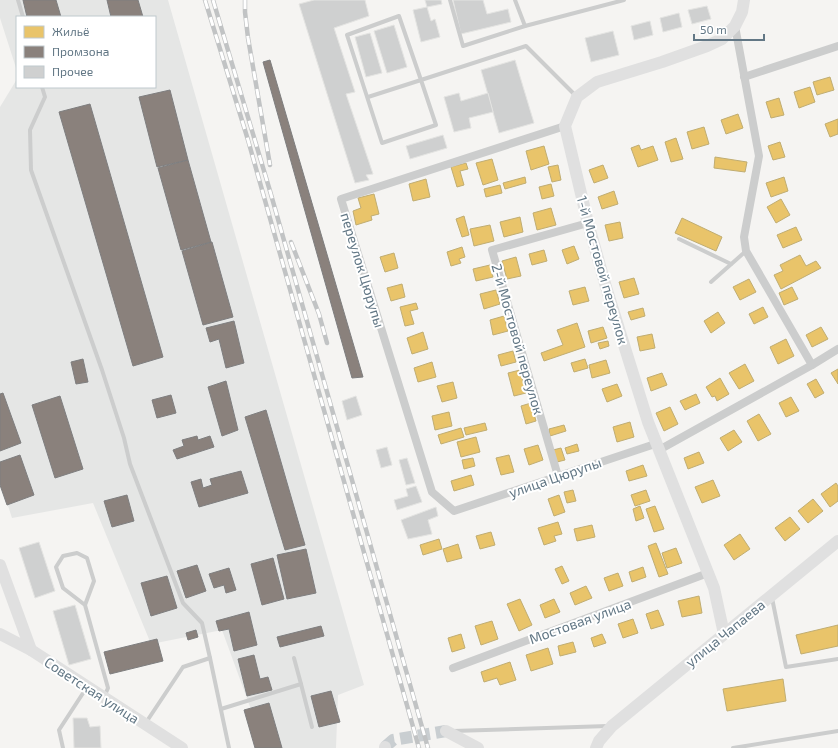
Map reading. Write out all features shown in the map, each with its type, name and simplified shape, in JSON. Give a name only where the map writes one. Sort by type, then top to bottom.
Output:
[{"type":"street","points":[[565,126],[577,97],[597,82],[707,46],[722,39],[735,26],[742,12],[744,0]]},
{"type":"street","points":[[735,26],[759,156],[744,237],[746,251],[812,365]]},
{"type":"street","points":[[744,77],[838,46]]},
{"type":"street","name":"1-й Мостовой переулок","points":[[565,126],[588,223],[606,287],[657,447],[714,588],[724,634]]},
{"type":"street","name":"переулок Цюрупы","points":[[454,511],[432,492],[342,199],[565,126]]},
{"type":"street","name":"2-й Мостовой переулок","points":[[558,476],[492,250],[588,223]]},
{"type":"street","name":"улица Цюрупы","points":[[454,511],[558,476],[657,447],[812,365],[838,349]]},
{"type":"street","name":"улица Чапаева","points":[[596,748],[598,741],[612,726],[838,541]]},
{"type":"street","points":[[0,565],[31,650]]},
{"type":"street","name":"Мостовая улица","points":[[453,668],[708,573]]},
{"type":"street","name":"Советская улица","points":[[0,634],[31,650],[182,748]]},
{"type":"street","points":[[446,731],[478,748]]},
{"type":"lane","points":[[18,0],[23,16]]},
{"type":"lane","points":[[450,0],[463,46],[525,26],[624,0]]},
{"type":"lane","points":[[515,0],[525,26]]},
{"type":"lane","points":[[399,16],[421,80],[436,125],[382,143],[348,34],[399,16]]},
{"type":"lane","points":[[368,97],[526,46],[577,97]]},
{"type":"lane","points":[[42,88],[45,97],[30,130],[31,170],[105,378],[124,438],[130,464],[182,603],[202,623],[229,748]]},
{"type":"lane","points":[[679,240],[731,264]]},
{"type":"lane","points":[[711,282],[746,251]]},
{"type":"lane","points":[[85,605],[63,588],[56,567],[63,556],[77,553],[87,558],[94,581],[85,605],[108,688],[104,697]]},
{"type":"lane","points":[[771,595],[786,667],[838,659]]},
{"type":"lane","points":[[145,724],[183,667],[210,658]]},
{"type":"lane","points":[[294,658],[312,727]]},
{"type":"lane","points":[[221,709],[301,684]]},
{"type":"lane","points":[[63,748],[60,730],[87,687]]},
{"type":"lane","points":[[446,731],[612,726]]},
{"type":"lane","points":[[732,748],[838,731]]},
{"type":"shaded area","points":[[0,0],[168,0],[364,685],[338,695],[336,748],[265,748],[222,630],[151,644],[93,503],[12,518],[0,481],[0,107],[16,81],[16,88],[156,88],[156,16],[16,16],[16,68],[0,18]]},
{"type":"building: Жильё","points":[[830,77],[834,90],[817,95],[813,82]]},
{"type":"building: Жильё","points":[[810,87],[815,102],[799,108],[794,92]]},
{"type":"building: Жильё","points":[[779,98],[784,115],[771,118],[766,102]]},
{"type":"building: Жильё","points":[[738,114],[743,128],[726,134],[721,120]]},
{"type":"building: Жильё","points":[[838,119],[838,134],[830,137],[825,124]]},
{"type":"building: Жильё","points":[[704,127],[709,144],[692,149],[687,132]]},
{"type":"building: Жильё","points":[[676,138],[683,159],[671,162],[665,142]]},
{"type":"building: Жильё","points":[[780,142],[785,157],[773,160],[768,146]]},
{"type":"building: Жильё","points":[[639,145],[641,150],[653,146],[658,160],[638,167],[631,148]]},
{"type":"building: Жильё","points":[[544,146],[549,164],[531,170],[526,151]]},
{"type":"building: Жильё","points":[[715,157],[747,162],[745,172],[714,168]]},
{"type":"building: Жильё","points":[[492,159],[498,180],[483,185],[476,163]]},
{"type":"building: Жильё","points":[[466,163],[468,169],[460,171],[464,185],[457,187],[451,167]]},
{"type":"building: Жильё","points":[[558,165],[561,180],[552,182],[548,167]]},
{"type":"building: Жильё","points":[[603,165],[608,178],[594,183],[589,170]]},
{"type":"building: Жильё","points":[[525,177],[526,183],[505,189],[503,183]]},
{"type":"building: Жильё","points":[[784,177],[788,191],[771,197],[766,183]]},
{"type":"building: Жильё","points":[[426,179],[430,197],[413,201],[409,184]]},
{"type":"building: Жильё","points":[[551,184],[554,196],[542,199],[539,187]]},
{"type":"building: Жильё","points":[[500,185],[502,193],[486,197],[484,189]]},
{"type":"building: Жильё","points":[[614,191],[618,204],[602,209],[598,197]]},
{"type":"building: Жильё","points":[[374,194],[379,214],[371,216],[372,220],[356,225],[353,211],[361,208],[358,198]]},
{"type":"building: Жильё","points":[[781,199],[790,215],[776,223],[767,207]]},
{"type":"building: Жильё","points":[[551,208],[556,225],[537,230],[533,213]]},
{"type":"building: Жильё","points":[[464,216],[469,235],[462,237],[456,219]]},
{"type":"building: Жильё","points":[[520,217],[523,232],[504,237],[500,222]]},
{"type":"building: Жильё","points":[[682,218],[722,237],[716,251],[675,233]]},
{"type":"building: Жильё","points":[[620,222],[623,238],[609,241],[605,225]]},
{"type":"building: Жильё","points":[[490,225],[494,241],[474,246],[470,229]]},
{"type":"building: Жильё","points":[[796,227],[802,240],[783,248],[777,235]]},
{"type":"building: Жильё","points":[[574,246],[579,259],[567,264],[562,250]]},
{"type":"building: Жильё","points":[[462,247],[465,257],[459,259],[461,263],[451,266],[447,252]]},
{"type":"building: Жильё","points":[[544,250],[547,261],[532,265],[529,254]]},
{"type":"building: Жильё","points":[[394,253],[398,268],[385,272],[380,257]]},
{"type":"building: Жильё","points":[[800,255],[806,266],[816,261],[821,268],[781,289],[774,275],[783,271],[780,265]]},
{"type":"building: Жильё","points":[[516,257],[521,276],[507,279],[502,261]]},
{"type":"building: Жильё","points":[[490,265],[493,277],[476,281],[473,269]]},
{"type":"building: Жильё","points":[[634,278],[639,294],[624,298],[619,282]]},
{"type":"building: Жильё","points":[[749,279],[756,292],[740,300],[733,287]]},
{"type":"building: Жильё","points":[[402,284],[405,297],[391,301],[387,288]]},
{"type":"building: Жильё","points":[[585,287],[589,301],[573,305],[569,291]]},
{"type":"building: Жильё","points":[[792,287],[798,299],[784,305],[779,293]]},
{"type":"building: Жильё","points":[[496,290],[500,304],[484,309],[480,294]]},
{"type":"building: Жильё","points":[[416,303],[418,309],[410,311],[414,324],[405,326],[400,307]]},
{"type":"building: Жильё","points":[[763,307],[768,317],[754,324],[749,314]]},
{"type":"building: Жильё","points":[[643,308],[645,316],[631,320],[628,312]]},
{"type":"building: Жильё","points":[[718,312],[725,323],[711,333],[704,321]]},
{"type":"building: Жильё","points":[[504,316],[508,331],[493,335],[490,320]]},
{"type":"building: Жильё","points":[[577,323],[585,347],[544,361],[541,353],[563,345],[557,330]]},
{"type":"building: Жильё","points":[[603,327],[607,338],[591,343],[588,331]]},
{"type":"building: Жильё","points":[[821,327],[828,339],[812,347],[806,335]]},
{"type":"building: Жильё","points":[[423,332],[428,349],[412,354],[407,338]]},
{"type":"building: Жильё","points":[[652,334],[655,348],[640,351],[637,337]]},
{"type":"building: Жильё","points":[[786,339],[794,356],[778,364],[770,347]]},
{"type":"building: Жильё","points":[[608,341],[609,346],[600,349],[598,343]]},
{"type":"building: Жильё","points":[[513,351],[516,362],[501,366],[498,355]]},
{"type":"building: Жильё","points":[[585,359],[588,368],[574,372],[571,363]]},
{"type":"building: Жильё","points":[[606,360],[610,373],[592,378],[589,365]]},
{"type":"building: Жильё","points":[[432,362],[436,377],[418,382],[414,368]]},
{"type":"building: Жильё","points":[[745,364],[754,381],[739,389],[729,373]]},
{"type":"building: Жильё","points":[[838,369],[838,384],[831,373]]},
{"type":"building: Жильё","points":[[520,370],[526,393],[514,396],[508,373]]},
{"type":"building: Жильё","points":[[662,373],[667,385],[651,391],[647,378]]},
{"type":"building: Жильё","points":[[720,378],[729,394],[717,401],[715,396],[712,397],[706,387]]},
{"type":"building: Жильё","points":[[816,379],[824,393],[815,398],[807,384]]},
{"type":"building: Жильё","points":[[453,382],[457,398],[442,402],[437,386]]},
{"type":"building: Жильё","points":[[617,384],[622,396],[607,402],[602,389]]},
{"type":"building: Жильё","points":[[696,394],[700,403],[685,410],[680,401]]},
{"type":"building: Жильё","points":[[791,397],[799,411],[786,417],[779,403]]},
{"type":"building: Жильё","points":[[531,403],[536,421],[526,424],[521,406]]},
{"type":"building: Жильё","points":[[670,407],[678,424],[664,431],[656,413]]},
{"type":"building: Жильё","points":[[449,412],[452,426],[435,430],[432,416]]},
{"type":"building: Жильё","points":[[759,414],[771,434],[758,441],[747,421]]},
{"type":"building: Жильё","points":[[630,422],[634,437],[617,442],[613,427]]},
{"type":"building: Жильё","points":[[485,423],[487,430],[466,435],[464,428]]},
{"type":"building: Жильё","points":[[564,425],[566,431],[550,436],[549,429]]},
{"type":"building: Жильё","points":[[461,428],[464,437],[441,444],[438,435]]},
{"type":"building: Жильё","points":[[734,430],[742,442],[728,451],[720,438]]},
{"type":"building: Жильё","points":[[476,437],[480,452],[461,457],[457,442]]},
{"type":"building: Жильё","points":[[577,444],[579,451],[567,454],[565,448]]},
{"type":"building: Жильё","points":[[538,445],[543,460],[529,465],[524,449]]},
{"type":"building: Жильё","points":[[561,448],[565,460],[557,462],[553,450]]},
{"type":"building: Жильё","points":[[699,452],[704,463],[688,469],[684,458]]},
{"type":"building: Жильё","points":[[509,455],[514,472],[501,475],[496,458]]},
{"type":"building: Жильё","points":[[473,458],[475,466],[464,469],[462,460]]},
{"type":"building: Жильё","points":[[643,465],[647,476],[629,481],[626,471]]},
{"type":"building: Жильё","points":[[471,475],[474,485],[454,491],[451,481]]},
{"type":"building: Жильё","points":[[713,480],[720,496],[702,503],[695,487]]},
{"type":"building: Жильё","points":[[836,483],[838,486],[838,501],[830,507],[821,494]]},
{"type":"building: Жильё","points":[[573,490],[576,501],[567,503],[564,492]]},
{"type":"building: Жильё","points":[[646,490],[650,501],[635,506],[631,495]]},
{"type":"building: Жильё","points":[[559,495],[565,512],[554,516],[548,499]]},
{"type":"building: Жильё","points":[[813,499],[823,511],[808,523],[798,511]]},
{"type":"building: Жильё","points":[[640,506],[644,518],[636,521],[633,509]]},
{"type":"building: Жильё","points":[[655,506],[664,529],[654,532],[646,509]]},
{"type":"building: Жильё","points":[[790,517],[800,529],[785,541],[775,528]]},
{"type":"building: Жильё","points":[[558,522],[562,534],[554,536],[556,541],[544,545],[538,528]]},
{"type":"building: Жильё","points":[[592,525],[595,537],[577,541],[574,529]]},
{"type":"building: Жильё","points":[[491,532],[495,545],[480,549],[476,536]]},
{"type":"building: Жильё","points":[[740,534],[750,549],[734,560],[724,545]]},
{"type":"building: Жильё","points":[[439,539],[442,549],[423,555],[420,545]]},
{"type":"building: Жильё","points":[[656,543],[668,574],[659,577],[648,546]]},
{"type":"building: Жильё","points":[[458,544],[462,558],[447,562],[443,549]]},
{"type":"building: Жильё","points":[[676,548],[682,563],[667,568],[662,553]]},
{"type":"building: Жильё","points":[[562,566],[569,581],[562,584],[555,569]]},
{"type":"building: Жильё","points":[[643,567],[646,577],[632,582],[629,572]]},
{"type":"building: Жильё","points":[[618,573],[623,586],[609,591],[604,578]]},
{"type":"building: Жильё","points":[[586,586],[592,598],[575,605],[570,593]]},
{"type":"building: Жильё","points":[[699,596],[702,613],[682,617],[678,601]]},
{"type":"building: Жильё","points":[[520,599],[532,625],[519,631],[507,604]]},
{"type":"building: Жильё","points":[[554,599],[560,612],[545,618],[540,605]]},
{"type":"building: Жильё","points":[[658,610],[664,625],[651,629],[646,614]]},
{"type":"building: Жильё","points":[[633,619],[638,633],[623,638],[618,624]]},
{"type":"building: Жильё","points":[[492,621],[498,639],[481,645],[475,626]]},
{"type":"building: Жильё","points":[[838,625],[838,646],[801,654],[796,635]]},
{"type":"building: Жильё","points":[[461,634],[465,648],[452,652],[448,638]]},
{"type":"building: Жильё","points":[[602,634],[606,643],[594,647],[591,638]]},
{"type":"building: Жильё","points":[[573,642],[576,652],[560,656],[558,646]]},
{"type":"building: Жильё","points":[[548,648],[553,664],[531,671],[526,655]]},
{"type":"building: Жильё","points":[[510,662],[516,680],[500,685],[497,678],[484,682],[481,672]]},
{"type":"building: Жильё","points":[[783,679],[786,701],[727,711],[723,689]]},
{"type":"building: Промзона","points":[[23,0],[56,0],[61,16],[27,16]]},
{"type":"building: Промзона","points":[[107,0],[138,0],[143,16],[111,16]]},
{"type":"building: Промзона","points":[[270,60],[363,377],[352,378],[263,62]]},
{"type":"building: Промзона","points":[[170,90],[188,160],[157,167],[139,97]]},
{"type":"building: Промзона","points":[[90,104],[163,357],[133,366],[59,112]]},
{"type":"building: Промзона","points":[[188,160],[211,242],[181,250],[158,168]]},
{"type":"building: Промзона","points":[[212,242],[233,317],[203,325],[182,251]]},
{"type":"building: Промзона","points":[[234,321],[244,363],[226,368],[219,339],[210,342],[206,328]]},
{"type":"building: Промзона","points":[[83,359],[88,382],[76,384],[71,362]]},
{"type":"building: Промзона","points":[[226,381],[238,430],[222,436],[208,387]]},
{"type":"building: Промзона","points":[[3,393],[21,443],[0,451],[0,394]]},
{"type":"building: Промзона","points":[[171,395],[176,413],[157,418],[152,400]]},
{"type":"building: Промзона","points":[[60,396],[83,469],[55,478],[32,405]]},
{"type":"building: Промзона","points":[[266,410],[305,545],[285,550],[245,417]]},
{"type":"building: Промзона","points":[[197,436],[198,440],[210,436],[214,447],[177,459],[173,450],[184,446],[182,440]]},
{"type":"building: Промзона","points":[[20,455],[34,495],[7,505],[0,485],[0,462]]},
{"type":"building: Промзона","points":[[241,471],[248,493],[199,507],[191,482],[201,479],[203,488],[212,485],[210,479]]},
{"type":"building: Промзона","points":[[127,495],[134,521],[112,527],[104,501]]},
{"type":"building: Промзона","points":[[306,549],[316,593],[287,599],[277,555]]},
{"type":"building: Промзона","points":[[273,558],[284,599],[262,605],[251,564]]},
{"type":"building: Промзона","points":[[197,565],[206,591],[186,598],[177,571]]},
{"type":"building: Промзона","points":[[229,568],[236,590],[226,593],[224,585],[214,588],[209,574]]},
{"type":"building: Промзона","points":[[167,576],[177,608],[151,616],[141,583]]},
{"type":"building: Промзона","points":[[249,612],[257,645],[234,651],[229,629],[219,631],[216,621]]},
{"type":"building: Промзона","points":[[321,626],[324,636],[280,647],[277,637]]},
{"type":"building: Промзона","points":[[196,630],[198,637],[188,640],[186,633]]},
{"type":"building: Промзона","points":[[157,639],[163,661],[110,674],[104,652]]},
{"type":"building: Промзона","points":[[254,655],[260,679],[268,677],[272,690],[247,696],[238,659]]},
{"type":"building: Промзона","points":[[331,691],[340,722],[319,727],[311,696]]},
{"type":"building: Промзона","points":[[269,703],[282,748],[255,748],[244,710]]},
{"type":"building: Прочее","points":[[314,0],[365,0],[369,16],[334,28],[355,92],[346,94],[373,174],[366,175],[369,180],[355,183],[299,4]]},
{"type":"building: Прочее","points":[[425,0],[441,0],[442,4],[427,7]]},
{"type":"building: Прочее","points":[[453,0],[483,0],[487,14],[508,9],[511,22],[461,34]]},
{"type":"building: Прочее","points":[[707,6],[711,19],[692,24],[688,10]]},
{"type":"building: Прочее","points":[[427,7],[431,21],[435,19],[440,37],[421,42],[413,10]]},
{"type":"building: Прочее","points":[[679,13],[682,27],[663,32],[660,18]]},
{"type":"building: Прочее","points":[[650,21],[653,35],[634,40],[631,26]]},
{"type":"building: Прочее","points":[[394,25],[407,67],[387,73],[374,31]]},
{"type":"building: Прочее","points":[[613,31],[619,55],[591,62],[585,38]]},
{"type":"building: Прочее","points":[[370,33],[382,73],[366,77],[355,37]]},
{"type":"building: Прочее","points":[[515,60],[534,123],[499,133],[481,70]]},
{"type":"building: Прочее","points":[[459,93],[461,101],[488,93],[493,112],[469,118],[471,128],[454,132],[444,97]]},
{"type":"building: Прочее","points":[[443,135],[447,148],[410,159],[406,146]]},
{"type":"building: Прочее","points":[[356,396],[362,415],[347,420],[342,401]]},
{"type":"building: Прочее","points":[[387,447],[392,465],[381,468],[376,450]]},
{"type":"building: Прочее","points":[[407,458],[415,483],[406,485],[399,460]]},
{"type":"building: Прочее","points":[[416,486],[422,502],[397,510],[394,500],[408,496],[406,489]]},
{"type":"building: Прочее","points":[[436,507],[438,516],[428,520],[432,534],[408,539],[401,520]]},
{"type":"building: Прочее","points":[[39,542],[55,591],[35,598],[19,548]]},
{"type":"building: Прочее","points":[[75,605],[91,659],[69,665],[53,611]]},
{"type":"building: Прочее","points":[[73,718],[87,718],[90,727],[100,726],[101,748],[74,748]]},
{"type":"tunnel","points":[[385,747],[393,740],[446,731]]},
{"type":"railway","points":[[205,0],[248,140],[419,748]]},
{"type":"railway","points":[[213,0],[270,191],[428,748]]},
{"type":"railway","points":[[245,0],[248,38],[270,165]]},
{"type":"railway","points":[[291,242],[319,314],[327,343]]}]
